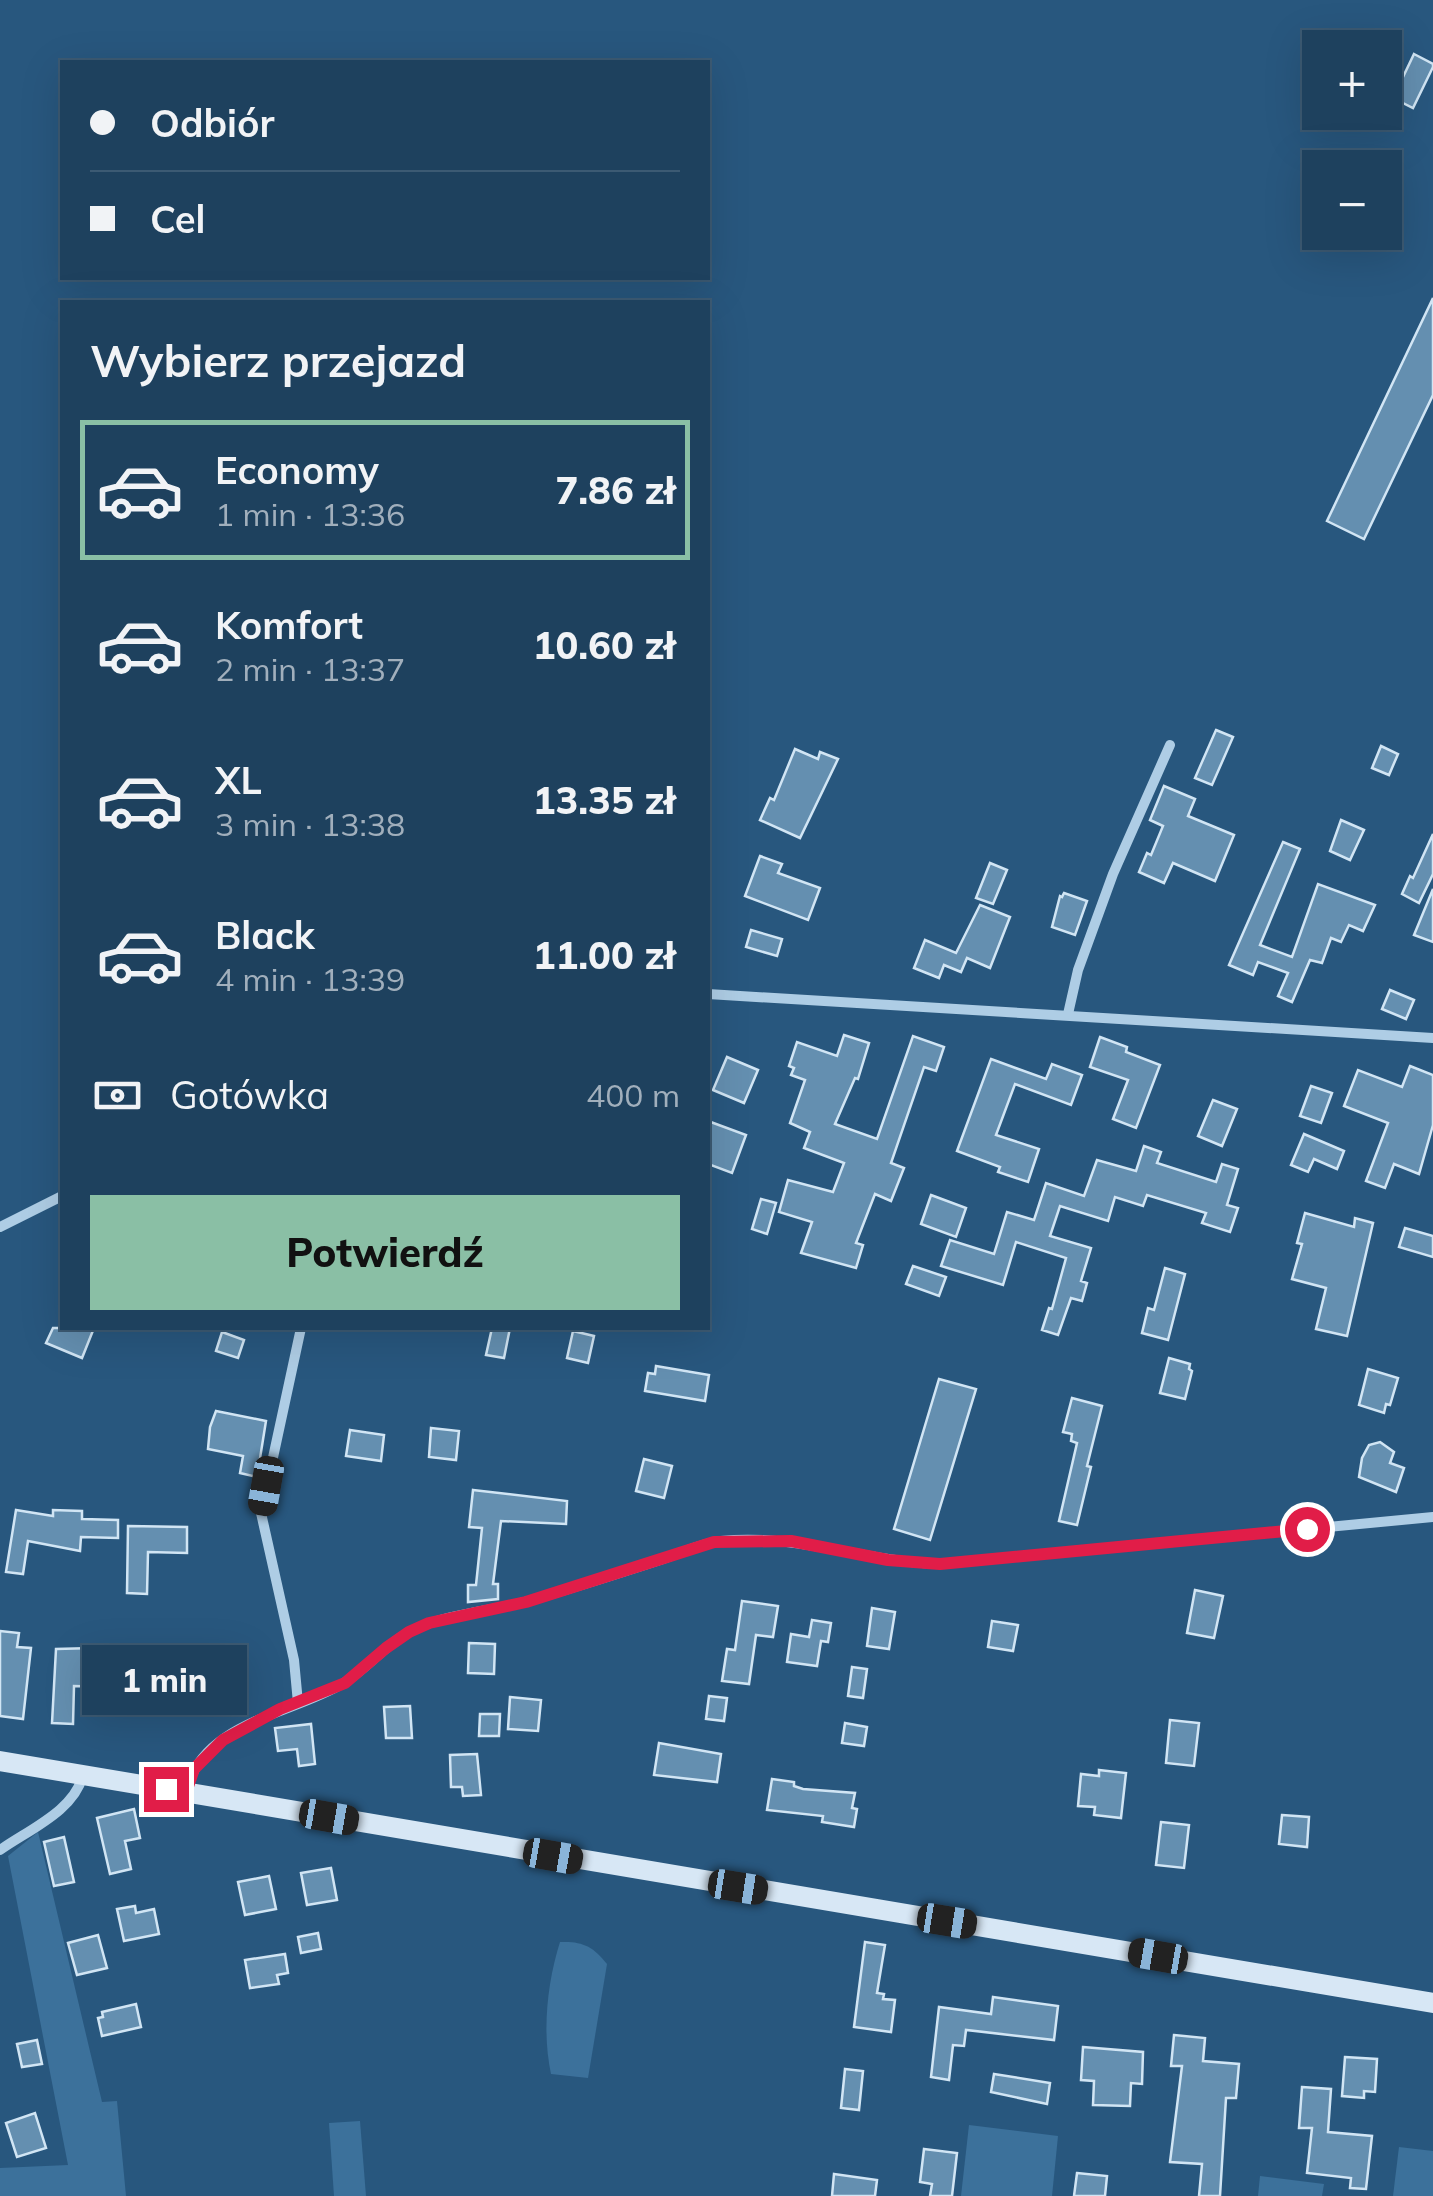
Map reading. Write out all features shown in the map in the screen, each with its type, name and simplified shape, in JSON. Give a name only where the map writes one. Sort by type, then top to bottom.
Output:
[{"type":"street","points":[[1068,1014],[1078,970],[1114,874],[1170,745]]},
{"type":"street","points":[[710,994],[1433,1038]]},
{"type":"street","points":[[0,1227],[60,1197]]},
{"type":"street","points":[[298,1703],[294,1660],[260,1513],[301,1330]]},
{"type":"street","points":[[186,1792],[190,1775],[208,1751],[280,1709],[345,1683],[409,1632],[429,1623],[526,1602],[714,1542],[791,1541],[888,1560],[940,1564],[1433,1517]]},
{"type":"street","points":[[0,1762],[1433,2004]]},
{"type":"street","points":[[0,1850],[69,1801],[80,1789],[82,1774]]},
{"type":"shaded area","points":[[38,1832],[102,2102],[117,2101],[126,2196],[0,2196],[0,2168],[68,2165],[8,1856]]},
{"type":"shaded area","points":[[560,1942],[586,1946],[607,1964],[588,2078],[551,2074],[547,2008]]},
{"type":"shaded area","points":[[360,2121],[366,2196],[334,2196],[329,2123]]},
{"type":"shaded area","points":[[969,2125],[1058,2136],[1052,2196],[961,2196]]},
{"type":"shaded area","points":[[1399,2147],[1433,2151],[1433,2196],[1393,2196]]},
{"type":"shaded area","points":[[1260,2176],[1324,2184],[1322,2196],[1258,2196]]},
{"type":"building","points":[[1414,54],[1433,64],[1413,108],[1402,102],[1402,79]]},
{"type":"building","points":[[1433,298],[1433,395],[1364,539],[1327,521]]},
{"type":"building","points":[[1216,730],[1233,737],[1212,785],[1195,778]]},
{"type":"building","points":[[1381,746],[1398,754],[1389,775],[1372,768]]},
{"type":"building","points":[[795,749],[818,759],[820,752],[838,759],[800,838],[760,820],[770,798],[774,800]]},
{"type":"building","points":[[1164,786],[1195,799],[1188,816],[1234,835],[1215,881],[1173,863],[1164,883],[1139,872],[1163,826],[1150,820]]},
{"type":"building","points":[[1341,820],[1364,830],[1350,860],[1330,851]]},
{"type":"building","points":[[1433,834],[1433,874],[1419,903],[1402,894]]},
{"type":"building","points":[[1283,842],[1300,849],[1260,945],[1292,957],[1318,884],[1375,905],[1363,931],[1349,925],[1341,942],[1331,938],[1322,963],[1310,960],[1292,1002],[1278,996],[1288,973],[1258,962],[1253,975],[1229,965]]},
{"type":"building","points":[[760,856],[782,864],[778,873],[820,888],[808,920],[745,896]]},
{"type":"building","points":[[990,863],[1007,870],[993,904],[976,898]]},
{"type":"building","points":[[1433,889],[1433,942],[1414,935]]},
{"type":"building","points":[[1064,893],[1087,901],[1075,935],[1052,927]]},
{"type":"building","points":[[980,905],[1010,917],[990,968],[967,958],[961,972],[944,965],[939,978],[914,968],[925,940],[956,953]]},
{"type":"building","points":[[751,930],[782,939],[777,956],[746,947]]},
{"type":"building","points":[[1390,990],[1414,1000],[1406,1019],[1382,1009]]},
{"type":"building","points":[[844,1035],[869,1043],[858,1079],[855,1078],[835,1124],[877,1139],[913,1036],[944,1047],[936,1071],[924,1067],[891,1163],[904,1168],[891,1201],[875,1194],[856,1243],[863,1245],[856,1268],[801,1253],[812,1222],[779,1212],[788,1180],[833,1192],[844,1163],[804,1148],[810,1132],[790,1123],[805,1080],[791,1075],[794,1068],[789,1066],[797,1042],[837,1056]]},
{"type":"building","points":[[1100,1037],[1160,1065],[1136,1128],[1113,1119],[1128,1080],[1090,1067]]},
{"type":"building","points":[[727,1057],[758,1070],[744,1103],[713,1090]]},
{"type":"building","points":[[991,1059],[1046,1079],[1052,1064],[1082,1075],[1071,1105],[1015,1084],[996,1135],[1039,1149],[1028,1182],[957,1151]]},
{"type":"building","points":[[1410,1066],[1433,1075],[1433,1125],[1419,1174],[1394,1164],[1385,1188],[1366,1181],[1388,1123],[1344,1106],[1358,1070],[1402,1087]]},
{"type":"building","points":[[1311,1086],[1332,1093],[1321,1123],[1300,1116]]},
{"type":"building","points":[[1213,1100],[1237,1109],[1222,1146],[1198,1136]]},
{"type":"building","points":[[710,1122],[746,1135],[732,1173],[710,1165]]},
{"type":"building","points":[[1304,1134],[1344,1151],[1337,1169],[1314,1159],[1308,1172],[1291,1165]]},
{"type":"building","points":[[1144,1146],[1161,1152],[1157,1163],[1216,1182],[1222,1164],[1238,1169],[1227,1205],[1238,1208],[1230,1232],[1202,1223],[1206,1213],[1147,1195],[1143,1206],[1115,1197],[1108,1221],[1060,1206],[1050,1236],[1091,1248],[1081,1281],[1087,1283],[1082,1301],[1071,1298],[1058,1335],[1042,1330],[1066,1258],[1016,1242],[1003,1285],[941,1266],[950,1240],[994,1254],[1007,1212],[1034,1220],[1046,1183],[1084,1196],[1097,1160],[1136,1171]]},
{"type":"building","points":[[931,1195],[966,1208],[956,1237],[921,1224]]},
{"type":"building","points":[[761,1199],[776,1203],[767,1234],[752,1229]]},
{"type":"building","points":[[1305,1213],[1354,1227],[1355,1218],[1373,1223],[1347,1336],[1316,1329],[1326,1288],[1292,1279],[1302,1244],[1297,1243]]},
{"type":"building","points":[[1405,1228],[1433,1236],[1433,1257],[1399,1247]]},
{"type":"building","points":[[913,1266],[946,1277],[939,1296],[906,1284]]},
{"type":"building","points":[[1165,1268],[1185,1274],[1168,1340],[1142,1333],[1148,1308],[1154,1310]]},
{"type":"building","points":[[53,1328],[93,1330],[82,1358],[46,1343]]},
{"type":"building","points":[[492,1330],[510,1330],[504,1358],[486,1355]]},
{"type":"building","points":[[573,1331],[594,1336],[588,1363],[567,1358]]},
{"type":"building","points":[[222,1332],[244,1340],[238,1358],[216,1351]]},
{"type":"building","points":[[1169,1358],[1190,1364],[1185,1399],[1160,1393]]},
{"type":"building","points":[[656,1366],[709,1375],[705,1401],[645,1391],[648,1373],[655,1374]]},
{"type":"building","points":[[1368,1369],[1398,1378],[1384,1413],[1359,1405]]},
{"type":"building","points":[[939,1379],[976,1389],[930,1540],[894,1529]]},
{"type":"building","points":[[1072,1398],[1102,1406],[1077,1525],[1059,1521],[1077,1443],[1071,1441],[1072,1434],[1063,1432]]},
{"type":"building","points":[[216,1411],[266,1421],[257,1477],[240,1473],[243,1456],[208,1449]]},
{"type":"building","points":[[431,1428],[459,1431],[456,1460],[429,1457]]},
{"type":"building","points":[[350,1430],[384,1435],[381,1461],[346,1456]]},
{"type":"building","points":[[1380,1442],[1394,1452],[1390,1463],[1404,1468],[1396,1492],[1359,1477],[1369,1445]]},
{"type":"building","points":[[644,1459],[672,1466],[664,1498],[636,1491]]},
{"type":"building","points":[[473,1490],[567,1501],[566,1524],[501,1521],[493,1584],[498,1584],[498,1599],[468,1602],[468,1585],[476,1585],[482,1528],[469,1527]]},
{"type":"building","points":[[16,1510],[53,1516],[53,1510],[82,1511],[82,1519],[118,1520],[118,1538],[81,1537],[80,1551],[28,1541],[23,1574],[6,1572]]},
{"type":"building","points":[[128,1526],[187,1527],[187,1553],[148,1552],[147,1594],[127,1593]]},
{"type":"building","points":[[1195,1590],[1223,1596],[1214,1638],[1187,1633]]},
{"type":"building","points":[[742,1601],[778,1606],[773,1637],[756,1635],[749,1684],[722,1681],[727,1649],[735,1650]]},
{"type":"building","points":[[872,1608],[895,1612],[889,1649],[867,1646]]},
{"type":"building","points":[[812,1620],[831,1623],[828,1642],[821,1641],[817,1666],[787,1662],[791,1634],[809,1637]]},
{"type":"building","points":[[992,1621],[1018,1625],[1013,1651],[988,1647]]},
{"type":"building","points":[[0,1631],[19,1633],[17,1647],[31,1648],[23,1719],[0,1716]]},
{"type":"building","points":[[469,1643],[495,1644],[494,1674],[468,1673]]},
{"type":"building","points":[[56,1649],[116,1649],[114,1687],[74,1686],[73,1724],[52,1723]]},
{"type":"building","points":[[180,1652],[215,1653],[215,1684],[179,1683]]},
{"type":"building","points":[[852,1667],[867,1669],[863,1698],[848,1696]]},
{"type":"building","points":[[178,1669],[180,1689],[157,1692],[154,1672]]},
{"type":"building","points":[[709,1696],[727,1698],[724,1721],[706,1719]]},
{"type":"building","points":[[510,1697],[541,1700],[538,1731],[508,1729]]},
{"type":"building","points":[[410,1706],[412,1738],[386,1738],[384,1707]]},
{"type":"building","points":[[480,1714],[500,1714],[499,1736],[479,1736]]},
{"type":"building","points":[[1170,1720],[1199,1723],[1194,1766],[1166,1763]]},
{"type":"building","points":[[845,1723],[867,1727],[864,1746],[842,1743]]},
{"type":"building","points":[[311,1724],[315,1764],[299,1766],[297,1749],[278,1751],[275,1728]]},
{"type":"building","points":[[659,1743],[721,1754],[717,1782],[654,1775]]},
{"type":"building","points":[[477,1754],[481,1795],[463,1796],[462,1787],[451,1787],[450,1755]]},
{"type":"building","points":[[1099,1770],[1126,1773],[1121,1818],[1094,1815],[1095,1807],[1078,1806],[1081,1774],[1099,1776]]},
{"type":"building","points":[[772,1779],[794,1782],[794,1786],[803,1789],[855,1793],[854,1827],[822,1822],[823,1816],[767,1810]]},
{"type":"building","points":[[134,1809],[140,1838],[125,1841],[131,1869],[110,1874],[97,1818]]},
{"type":"building","points":[[1282,1815],[1309,1817],[1307,1847],[1279,1844]]},
{"type":"building","points":[[1161,1822],[1189,1825],[1184,1868],[1156,1865]]},
{"type":"building","points":[[64,1837],[74,1882],[54,1886],[44,1842]]},
{"type":"building","points":[[331,1868],[337,1900],[307,1905],[301,1873]]},
{"type":"building","points":[[269,1876],[276,1909],[245,1915],[238,1882]]},
{"type":"building","points":[[135,1906],[136,1913],[154,1909],[159,1934],[124,1941],[117,1909]]},
{"type":"building","points":[[318,1933],[321,1949],[301,1953],[298,1937]]},
{"type":"building","points":[[98,1935],[107,1968],[77,1975],[68,1943]]},
{"type":"building","points":[[865,1942],[885,1945],[877,1993],[884,1994],[883,1999],[895,2000],[891,2032],[854,2027]]},
{"type":"building","points":[[285,1954],[288,1973],[277,1975],[279,1984],[250,1988],[245,1960]]},
{"type":"building","points":[[993,1997],[1058,2006],[1054,2040],[966,2030],[964,2046],[953,2045],[949,2080],[931,2077],[939,2007],[991,2014]]},
{"type":"building","points":[[136,2004],[141,2027],[102,2036],[98,2018],[103,2017],[102,2012]]},
{"type":"building","points":[[1174,2035],[1205,2038],[1203,2061],[1239,2064],[1236,2098],[1226,2098],[1220,2196],[1199,2196],[1202,2164],[1170,2162],[1182,2066],[1171,2066]]},
{"type":"building","points":[[37,2040],[42,2064],[22,2067],[17,2044]]},
{"type":"building","points":[[1083,2047],[1143,2052],[1142,2084],[1131,2083],[1130,2106],[1093,2105],[1094,2081],[1081,2080]]},
{"type":"building","points":[[1345,2057],[1377,2059],[1375,2092],[1364,2091],[1364,2098],[1342,2096]]},
{"type":"building","points":[[845,2069],[863,2071],[859,2110],[841,2108]]},
{"type":"building","points":[[994,2074],[1050,2083],[1047,2104],[991,2092]]},
{"type":"building","points":[[1302,2087],[1331,2089],[1328,2132],[1372,2136],[1366,2189],[1350,2188],[1351,2178],[1307,2173],[1312,2128],[1299,2128]]},
{"type":"building","points":[[35,2113],[46,2148],[17,2157],[6,2123]]},
{"type":"building","points":[[924,2149],[957,2153],[952,2196],[930,2196],[932,2184],[920,2182]]},
{"type":"building","points":[[1077,2173],[1107,2176],[1105,2196],[1074,2196]]},
{"type":"building","points":[[834,2174],[877,2180],[875,2196],[832,2196]]},
{"type":"route","points":[[166,1789],[186,1792],[194,1769],[223,1740],[280,1709],[345,1683],[409,1632],[429,1623],[526,1602],[714,1542],[791,1541],[888,1560],[940,1564],[1307,1529]]}]
